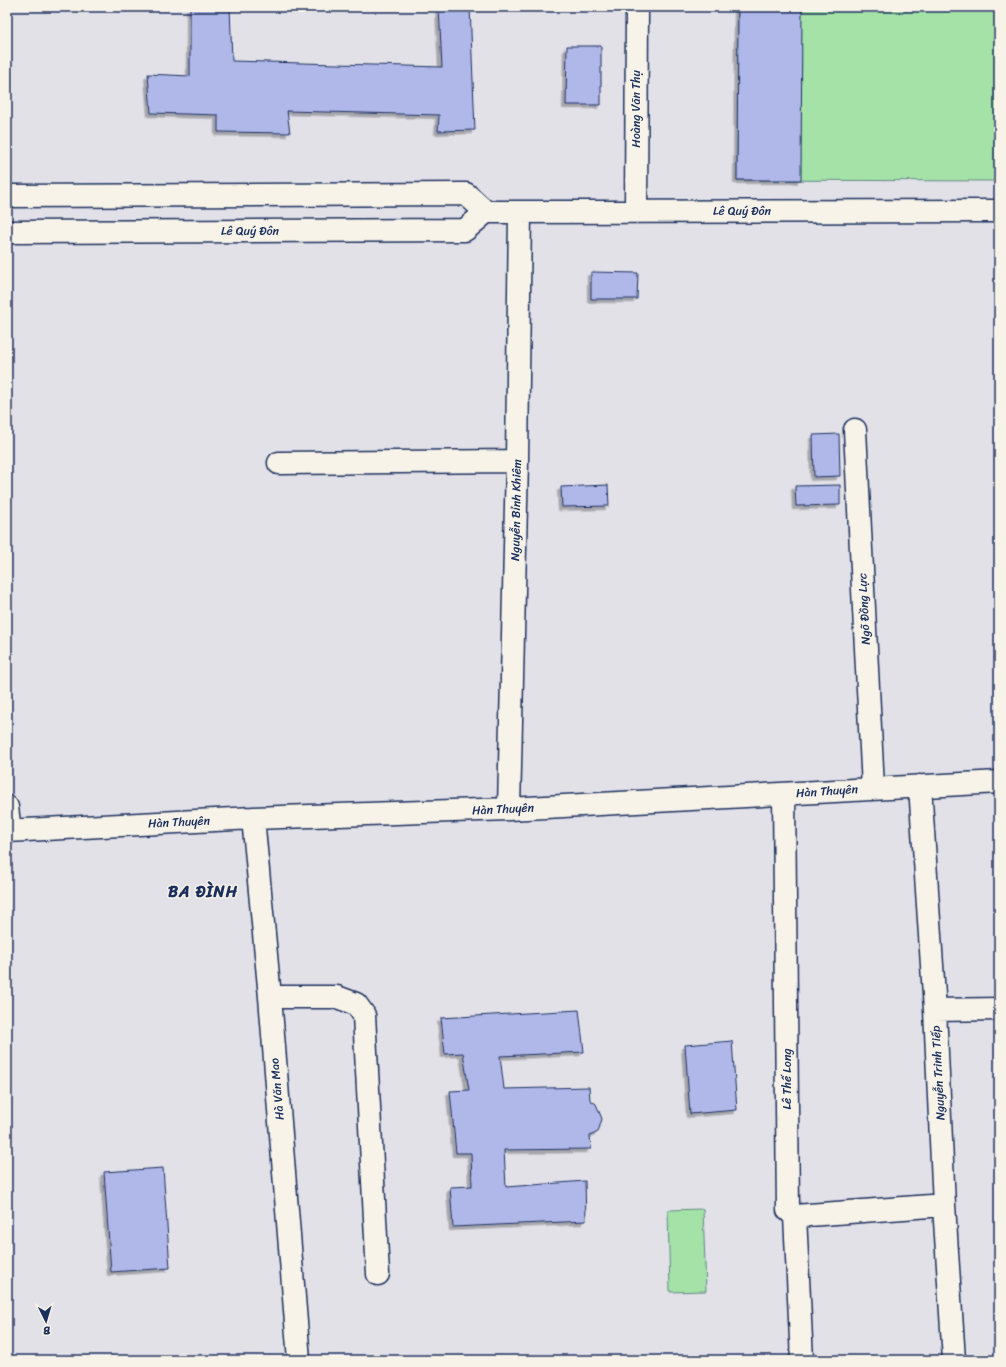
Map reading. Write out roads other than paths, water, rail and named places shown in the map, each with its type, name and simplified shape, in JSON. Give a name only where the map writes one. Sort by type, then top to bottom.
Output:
[{"type":"street","name":"Hoàng Văn Thụ","points":[[636,211],[637,7]]},
{"type":"street","points":[[7,196],[466,194],[486,212]]},
{"type":"street","name":"Lê Quý Đôn","points":[[7,232],[465,230],[486,212],[999,211]]},
{"type":"street","name":"Nguyễn Bỉnh Khiêm","points":[[509,809],[517,460],[520,212]]},
{"type":"street","name":"Ngõ Đồng Lực","points":[[855,430],[872,788]]},
{"type":"street","points":[[279,463],[517,460]]},
{"type":"street","name":"Hàn Thuyên","points":[[8,831],[253,818],[509,809],[999,782]]},
{"type":"street","name":"Nguyễn Trinh Tiếp","points":[[920,786],[935,1010],[944,1205],[954,1360]]},
{"type":"street","name":"Lê Thế Long","points":[[784,794],[788,1210],[795,1216],[802,1360]]},
{"type":"street","points":[[7,807],[8,831]]},
{"type":"street","name":"Hà Văn Mao","points":[[253,818],[270,997],[299,1360]]},
{"type":"street","points":[[270,997],[337,998],[356,1004],[364,1016],[378,1274]]},
{"type":"street","points":[[935,1010],[999,1009]]},
{"type":"street","points":[[795,1216],[944,1205]]},
{"type":"district","name":"BA ĐÌNH","points":[[203,891]]}]
